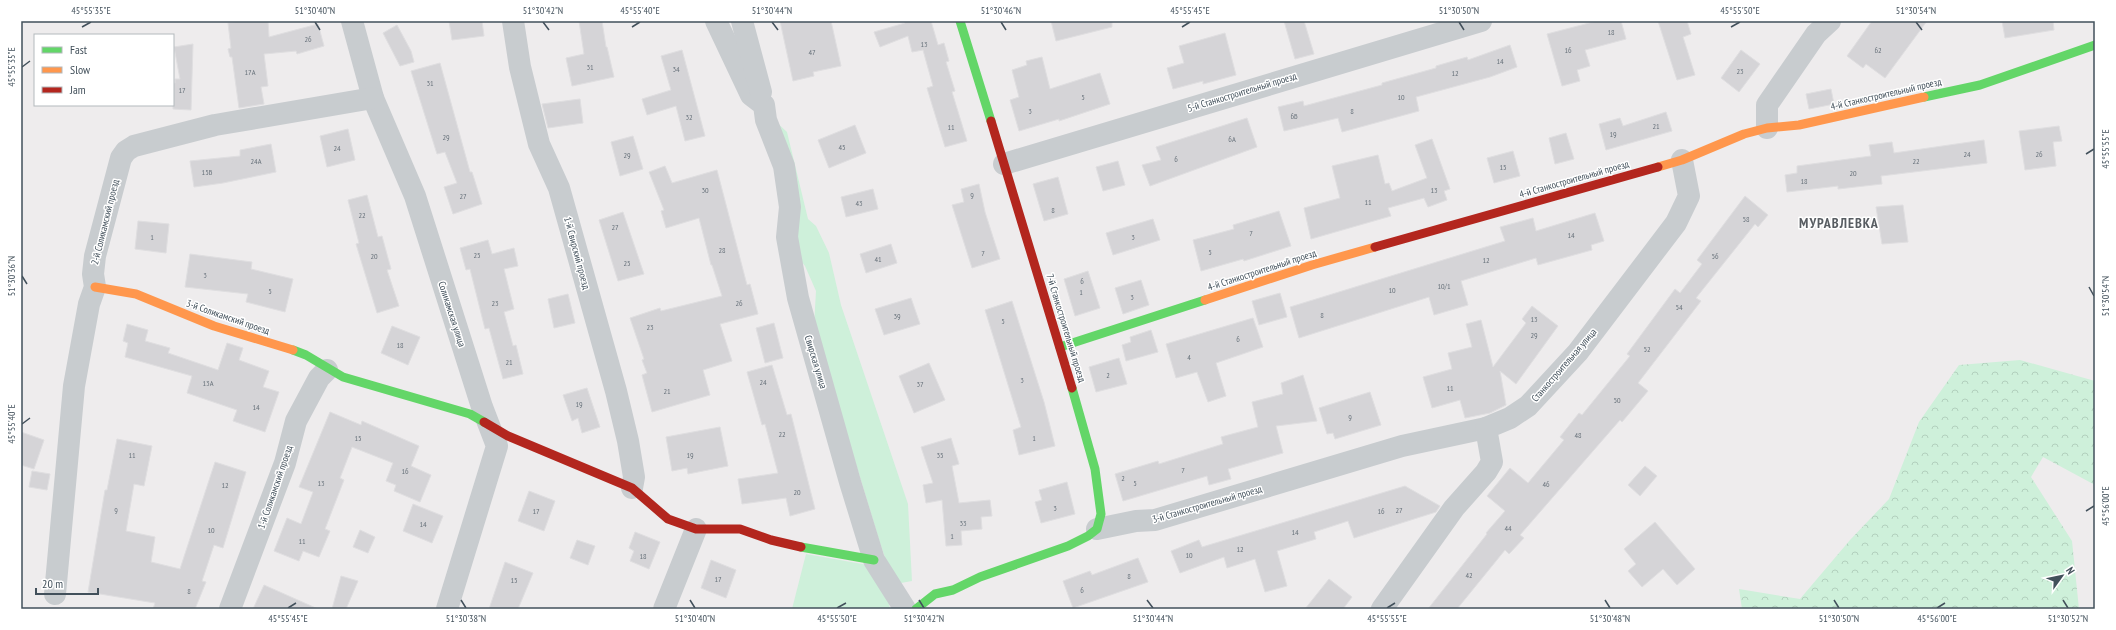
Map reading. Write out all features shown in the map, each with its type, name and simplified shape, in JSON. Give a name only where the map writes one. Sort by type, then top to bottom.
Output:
[{"type":"street","name":"Соликамская улица","points":[[352,21],[373,98],[415,196],[489,426],[498,446],[447,609]]},
{"type":"street","name":"1-й Свирский проезд","points":[[513,21],[520,67],[539,144],[559,188],[616,391],[628,442],[634,477],[632,488]]},
{"type":"street","points":[[716,21],[751,95],[764,105]]},
{"type":"street","name":"Свирская улица","points":[[742,21],[764,105],[766,120],[784,166],[790,207],[787,237],[798,298],[850,482],[874,560],[905,609]]},
{"type":"street","name":"7-й Станкостроительный проезд","points":[[960,21],[1060,347],[1095,469],[1101,514],[1097,529]]},
{"type":"street","name":"5-й Станкостроительный проезд","points":[[1004,164],[1481,21]]},
{"type":"street","points":[[1767,128],[1767,105],[1816,34],[1830,21]]},
{"type":"street","name":"4-й Станкостроительный проезд","points":[[1060,347],[1312,265],[1682,160],[1744,134],[1767,128],[1799,125],[1980,84],[2095,45]]},
{"type":"street","name":"2-й Соликамский проезд","points":[[55,594],[74,386],[89,304],[94,287],[93,274],[95,256],[121,158],[126,151],[134,146],[215,125],[373,98]]},
{"type":"street","name":"Станкостроительная улица","points":[[1486,428],[1510,418],[1528,406],[1578,352],[1676,223],[1689,196],[1682,160]]},
{"type":"street","name":"3-й Соликамский проезд","points":[[94,287],[109,287],[157,302],[203,322],[302,353],[327,370],[343,377],[470,414],[489,426],[568,462],[632,488],[668,519],[696,529],[740,529],[794,545],[874,560]]},
{"type":"street","name":"1-й Соликамский проезд","points":[[230,609],[285,463],[296,421],[319,378],[327,370]]},
{"type":"street","points":[[1382,609],[1454,508],[1486,472],[1492,462],[1486,428]]},
{"type":"street","name":"3-й Станкостроительный проезд","points":[[916,609],[935,594],[953,590],[980,577],[1068,546],[1088,536],[1097,529],[1136,521],[1155,520],[1402,446],[1486,428]]},
{"type":"street","points":[[664,609],[696,529]]},
{"type":"green space","points":[[774,120],[787,132],[808,219],[816,226],[829,253],[841,305],[908,504],[912,581],[901,583],[893,581],[814,326],[816,291],[805,266],[798,257]]},
{"type":"green space","points":[[2020,360],[2095,381],[2095,485],[2043,457],[2031,477],[2072,541],[2079,609],[1742,609],[1739,589],[1800,599],[1850,540],[1889,499],[1919,422],[1959,365]]},
{"type":"green space","points":[[806,554],[868,565],[888,598],[890,609],[792,609]]},
{"type":"building","points":[[240,21],[268,21],[269,37],[318,24],[324,46],[297,54],[296,51],[264,54],[268,86],[261,87],[264,104],[239,108],[232,57],[230,57],[228,49],[231,48],[228,23]]},
{"type":"building","points":[[449,21],[482,21],[484,36],[452,40]]},
{"type":"building","points":[[579,21],[602,21],[606,47],[614,77],[572,86],[566,58],[584,54]]},
{"type":"building","points":[[780,21],[831,21],[841,66],[813,72],[814,76],[793,81]]},
{"type":"building","points":[[904,21],[931,21],[938,45],[944,43],[949,61],[946,62],[955,91],[952,92],[967,141],[945,147],[927,88],[933,86],[923,50],[912,52],[908,36],[880,47],[874,32],[905,23]]},
{"type":"building","points":[[1051,21],[1112,21],[1112,27],[1056,41]]},
{"type":"building","points":[[1284,21],[1304,21],[1314,54],[1295,59]]},
{"type":"building","points":[[1597,21],[1621,21],[1626,39],[1585,50],[1590,66],[1577,70],[1580,81],[1562,86],[1547,34]]},
{"type":"building","points":[[1658,21],[1687,21],[1691,34],[1683,37],[1695,75],[1677,80]]},
{"type":"building","points":[[1872,21],[1927,21],[1885,78],[1866,64],[1863,68],[1847,56]]},
{"type":"building","points":[[2002,21],[2053,21],[2054,30],[2005,38]]},
{"type":"building","points":[[397,25],[411,51],[414,62],[400,66],[383,33]]},
{"type":"building","points":[[1225,33],[1236,75],[1203,84],[1203,81],[1173,89],[1167,68],[1184,63],[1179,46]]},
{"type":"building","points":[[193,44],[191,110],[173,109],[174,83],[175,79],[180,79],[174,47]]},
{"type":"building","points":[[1510,45],[1517,67],[1490,77],[1416,97],[1419,111],[1342,132],[1338,118],[1284,131],[1278,107],[1303,101],[1304,106],[1382,85],[1382,83],[1436,68],[1436,66],[1467,57],[1468,60]]},
{"type":"building","points":[[682,50],[705,136],[685,141],[676,106],[647,115],[642,99],[671,90],[661,56]]},
{"type":"building","points":[[1741,50],[1760,64],[1739,92],[1721,78]]},
{"type":"building","points":[[1042,57],[1050,89],[1100,73],[1110,104],[1059,121],[1059,119],[1019,131],[1010,100],[1019,97],[1012,70],[1027,65],[1026,61]]},
{"type":"building","points":[[440,63],[470,172],[472,172],[482,204],[453,214],[444,187],[457,183],[445,152],[437,154],[411,71]]},
{"type":"building","points":[[1831,89],[1834,104],[1809,109],[1806,94]]},
{"type":"building","points":[[580,99],[583,123],[548,128],[542,104]]},
{"type":"building","points":[[1666,112],[1672,131],[1606,150],[1599,124],[1620,118],[1623,126]]},
{"type":"building","points":[[1247,118],[1257,147],[1150,186],[1142,165],[1161,160],[1156,147]]},
{"type":"building","points":[[855,125],[866,153],[829,168],[818,140]]},
{"type":"building","points":[[2059,126],[2062,141],[2053,142],[2056,166],[2025,170],[2019,131]]},
{"type":"building","points":[[348,129],[355,160],[327,167],[320,136]]},
{"type":"building","points":[[1566,133],[1574,159],[1555,164],[1549,138]]},
{"type":"building","points":[[633,136],[643,169],[620,176],[611,142]]},
{"type":"building","points":[[1432,139],[1450,189],[1444,191],[1447,200],[1428,207],[1424,198],[1388,208],[1391,216],[1311,239],[1304,208],[1340,198],[1332,166],[1378,155],[1385,184],[1389,183],[1392,191],[1427,178],[1415,145]]},
{"type":"building","points":[[1984,140],[1987,163],[1881,176],[1882,184],[1838,189],[1838,186],[1787,192],[1785,175],[1797,173],[1797,166],[1871,156],[1869,145],[1892,142],[1894,153]]},
{"type":"building","points":[[271,144],[276,172],[223,183],[194,187],[190,161],[240,156],[240,150]]},
{"type":"building","points":[[1513,151],[1520,176],[1494,183],[1487,158]]},
{"type":"building","points":[[1118,161],[1125,185],[1103,191],[1096,167]]},
{"type":"building","points":[[665,166],[672,183],[717,170],[747,285],[750,284],[758,314],[720,324],[732,361],[703,370],[710,395],[652,412],[642,375],[647,373],[642,360],[644,359],[630,318],[660,308],[661,311],[722,296],[711,265],[699,218],[666,228],[661,211],[664,210],[649,172]]},
{"type":"building","points":[[1058,177],[1068,214],[1044,221],[1033,184]]},
{"type":"building","points":[[979,184],[985,212],[1000,259],[972,268],[952,205],[964,202],[961,189]]},
{"type":"building","points":[[873,189],[878,209],[846,217],[841,197]]},
{"type":"building","points":[[367,195],[378,237],[382,236],[391,269],[387,270],[399,306],[377,313],[356,244],[359,243],[348,200]]},
{"type":"building","points":[[1745,196],[1768,215],[1758,227],[1755,224],[1696,298],[1701,301],[1638,383],[1648,391],[1622,422],[1620,420],[1520,535],[1524,538],[1509,554],[1505,550],[1457,609],[1428,609],[1487,534],[1486,533],[1505,511],[1487,496],[1510,468],[1528,483],[1564,440],[1560,437],[1579,413],[1582,415],[1630,356],[1627,354],[1675,289],[1680,293],[1702,264],[1697,260]]},
{"type":"building","points":[[1903,205],[1908,242],[1882,244],[1876,207]]},
{"type":"building","points":[[1279,211],[1291,246],[1244,261],[1243,259],[1201,271],[1193,240],[1234,229],[1233,225]]},
{"type":"building","points":[[623,212],[644,274],[618,281],[599,220]]},
{"type":"building","points":[[1595,213],[1604,241],[1591,245],[1592,250],[1538,265],[1536,258],[1461,281],[1468,305],[1434,315],[1429,297],[1299,338],[1290,307],[1505,241],[1500,227],[1533,218],[1536,231]]},
{"type":"building","points":[[1153,219],[1160,240],[1113,255],[1106,233]]},
{"type":"building","points":[[138,221],[169,224],[166,253],[135,249]]},
{"type":"building","points":[[488,240],[492,254],[514,248],[518,266],[504,269],[514,309],[504,312],[513,346],[516,345],[523,374],[503,379],[489,328],[485,329],[470,269],[466,270],[460,248]]},
{"type":"building","points":[[891,244],[897,263],[866,273],[860,254]]},
{"type":"building","points":[[190,254],[252,262],[251,269],[293,279],[285,312],[246,302],[248,294],[185,287]]},
{"type":"building","points":[[1088,271],[1100,308],[1075,316],[1064,279]]},
{"type":"building","points":[[1141,280],[1149,305],[1123,314],[1115,288]]},
{"type":"building","points":[[1280,293],[1287,317],[1259,325],[1252,301]]},
{"type":"building","points":[[568,294],[575,323],[554,328],[548,299]]},
{"type":"building","points":[[911,298],[920,324],[884,335],[875,309]]},
{"type":"building","points":[[1012,301],[1044,402],[1055,446],[1019,455],[1013,430],[1021,427],[985,310]]},
{"type":"building","points":[[1532,306],[1558,326],[1516,384],[1500,371],[1506,405],[1490,413],[1465,418],[1460,400],[1432,408],[1423,377],[1452,369],[1448,353],[1472,347],[1466,324],[1481,320],[1493,367],[1526,323],[1522,319]]},
{"type":"building","points":[[1253,318],[1263,347],[1216,363],[1226,396],[1208,402],[1197,372],[1176,378],[1166,344]]},
{"type":"building","points":[[774,323],[783,358],[765,363],[756,328]]},
{"type":"building","points":[[127,324],[148,330],[145,341],[170,348],[168,353],[218,370],[227,343],[243,348],[239,360],[269,371],[263,387],[279,392],[265,432],[233,421],[237,410],[187,393],[192,376],[125,357],[128,343],[123,341]]},
{"type":"building","points":[[392,326],[420,337],[408,365],[381,353]]},
{"type":"building","points":[[1151,330],[1158,352],[1126,361],[1122,345],[1131,342],[1130,337]]},
{"type":"building","points":[[1119,358],[1127,384],[1096,392],[1089,367]]},
{"type":"building","points":[[929,363],[945,400],[914,413],[899,376]]},
{"type":"building","points":[[772,365],[787,415],[791,414],[815,509],[790,516],[786,498],[742,504],[738,479],[778,473],[765,424],[762,425],[747,372]]},
{"type":"building","points":[[1303,375],[1317,421],[1276,426],[1283,453],[1228,469],[1231,479],[1209,485],[1207,476],[1123,501],[1115,474],[1158,461],[1159,464],[1223,444],[1221,437],[1258,427],[1252,402],[1283,394],[1281,383]]},
{"type":"building","points":[[587,388],[600,427],[582,433],[578,418],[572,421],[563,395]]},
{"type":"building","points":[[1370,392],[1381,425],[1335,439],[1333,433],[1327,434],[1319,408]]},
{"type":"building","points":[[330,412],[361,425],[362,421],[419,446],[411,466],[431,475],[420,502],[394,491],[396,485],[386,481],[393,463],[352,447],[340,478],[344,480],[325,529],[330,531],[319,557],[303,551],[299,561],[274,551],[287,518],[301,524],[313,492],[299,487]]},
{"type":"building","points":[[720,427],[728,466],[688,474],[687,468],[672,471],[666,437]]},
{"type":"building","points":[[21,432],[44,440],[34,469],[21,465]]},
{"type":"building","points":[[951,438],[959,464],[952,466],[959,503],[990,500],[992,516],[981,517],[982,529],[961,531],[962,545],[946,546],[942,500],[926,503],[923,485],[933,483],[921,447]]},
{"type":"building","points":[[117,439],[152,446],[144,486],[134,484],[126,531],[155,537],[151,562],[180,569],[215,462],[246,472],[223,548],[214,545],[202,581],[206,582],[195,609],[153,609],[155,603],[88,592],[105,490],[107,490]]},
{"type":"building","points":[[1645,466],[1657,476],[1640,496],[1628,485]]},
{"type":"building","points":[[32,471],[50,474],[47,490],[29,487]]},
{"type":"building","points":[[1067,482],[1075,514],[1041,523],[1035,502],[1042,500],[1039,490]]},
{"type":"building","points":[[1405,486],[1440,506],[1436,512],[1354,538],[1348,521],[1314,532],[1316,539],[1277,551],[1287,586],[1265,592],[1255,559],[1227,568],[1224,557],[1180,573],[1171,551],[1199,540],[1202,547]]},
{"type":"building","points":[[529,491],[555,501],[544,531],[518,521]]},
{"type":"building","points":[[413,504],[443,516],[432,543],[403,531]]},
{"type":"building","points":[[1655,522],[1695,569],[1677,585],[1663,569],[1642,587],[1628,571],[1636,564],[1624,549]]},
{"type":"building","points":[[360,530],[375,537],[368,553],[353,547]]},
{"type":"building","points":[[635,532],[660,542],[649,569],[630,561],[634,551],[629,548]]},
{"type":"building","points":[[577,540],[595,546],[588,565],[570,558]]},
{"type":"building","points":[[1138,558],[1148,582],[1073,608],[1063,581],[1090,571],[1092,575]]},
{"type":"building","points":[[711,560],[736,570],[726,598],[701,588]]},
{"type":"building","points":[[505,562],[533,573],[518,609],[489,609]]},
{"type":"building","points":[[341,576],[358,581],[346,609],[332,609]]},
{"type":"building","points":[[1329,579],[1352,597],[1343,609],[1305,609]]},
{"type":"building","points":[[264,585],[318,609],[253,609]]},
{"type":"traffic: fast","points":[[960,21],[991,121]]},
{"type":"traffic: fast","points":[[1924,97],[1980,85],[2095,45]]},
{"type":"traffic: fast","points":[[1060,347],[1205,300]]},
{"type":"traffic: fast","points":[[293,350],[306,355],[343,377],[470,414],[484,422]]},
{"type":"traffic: fast","points":[[916,609],[935,594],[953,590],[980,577],[1068,546],[1088,536],[1097,529],[1101,514],[1095,469],[1072,388]]},
{"type":"traffic: fast","points":[[801,547],[874,560]]},
{"type":"traffic: slow","points":[[1658,167],[1682,160],[1744,134],[1767,128],[1799,125],[1924,97]]},
{"type":"traffic: slow","points":[[1205,300],[1312,265],[1375,247]]},
{"type":"traffic: slow","points":[[95,287],[136,294],[214,326],[293,350]]},
{"type":"traffic: jam","points":[[991,121],[1072,388]]},
{"type":"traffic: jam","points":[[1375,247],[1658,167]]},
{"type":"traffic: jam","points":[[484,422],[508,436],[632,488],[668,519],[696,529],[740,529],[771,540],[801,547]]},
{"type":"district","name":"МУРАВЛЕВКА","points":[[1839,223]]}]
